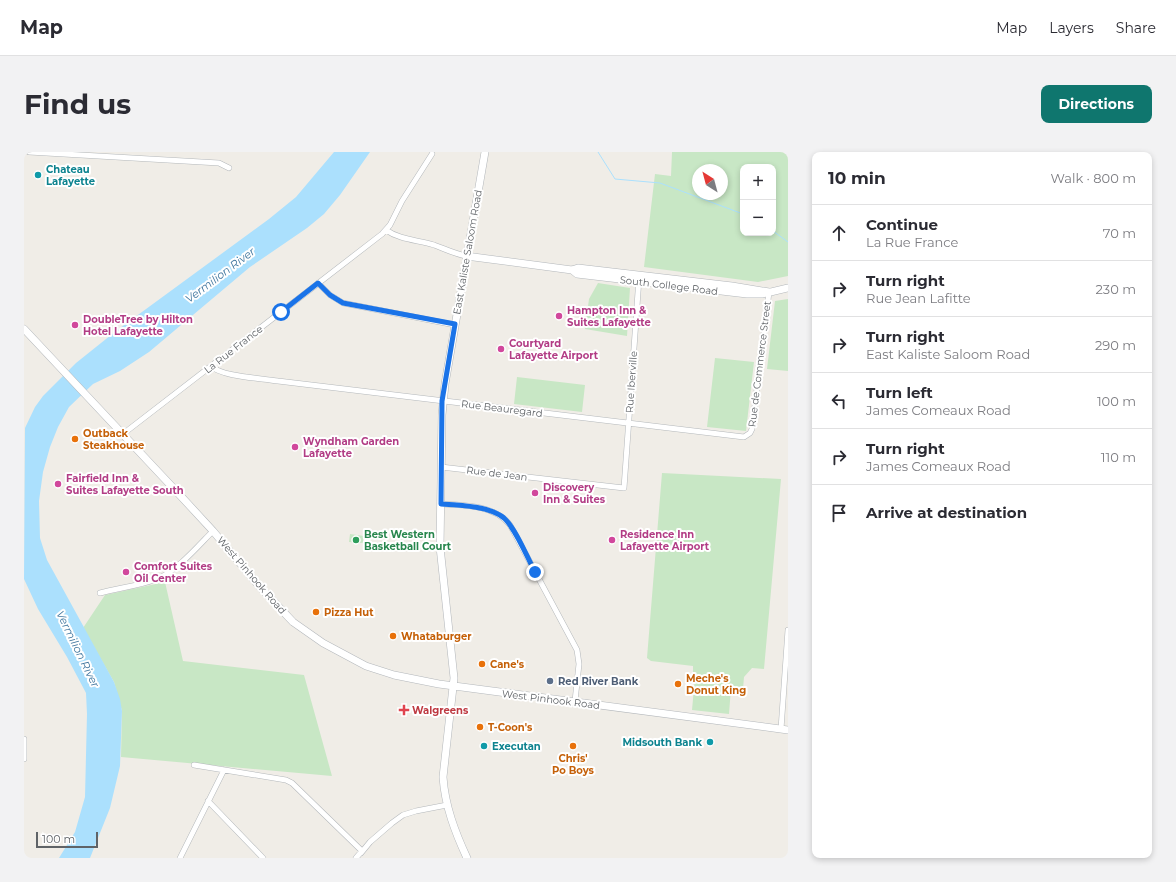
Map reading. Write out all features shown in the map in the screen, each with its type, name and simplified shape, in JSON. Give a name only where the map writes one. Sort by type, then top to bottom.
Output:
[{"type":"main road","name":"East Kaliste Saloom Road","points":[[467,858],[456,833],[444,790],[444,769],[454,686],[453,659],[441,562],[442,401],[485,152]]},
{"type":"main road","name":"South College Road","points":[[466,256],[572,270],[577,274],[639,278],[746,294],[757,294],[788,288]]},
{"type":"main road","name":"West Pinhook Road","points":[[24,329],[213,531],[293,622],[318,640],[352,659],[383,672],[414,680],[785,729]]},
{"type":"street","points":[[30,152],[219,163],[229,168]]},
{"type":"street","name":"La Rue France","points":[[123,434],[386,230],[402,201],[432,154]]},
{"type":"street","name":"South College Road","points":[[386,230],[406,239],[432,245],[449,252],[466,256]]},
{"type":"street","name":"Rue Iberville","points":[[624,488],[639,278]]},
{"type":"street","points":[[318,283],[330,295],[343,303],[455,324]]},
{"type":"street","name":"Rue de Commerce Street","points":[[748,435],[752,429],[757,396],[769,292]]},
{"type":"street","name":"Rue Beauregard","points":[[211,366],[218,371],[227,374],[629,424],[742,437],[748,435]]},
{"type":"street","name":"Rue de Jean","points":[[441,467],[624,488]]},
{"type":"street","points":[[441,504],[491,511],[502,516],[510,525],[577,650],[579,664],[575,701]]},
{"type":"street","points":[[100,593],[151,580],[163,575],[179,563],[213,531]]},
{"type":"street","points":[[785,729],[788,630]]},
{"type":"street","points":[[24,739],[24,759]]},
{"type":"street","points":[[194,765],[286,780],[292,783],[362,851]]},
{"type":"street","points":[[180,858],[224,770]]},
{"type":"street","points":[[208,801],[263,858]]},
{"type":"street","points":[[358,858],[362,851],[392,823],[403,815],[447,805]]},
{"type":"green space","points":[[672,152],[788,152],[788,276],[758,282],[644,267],[655,174],[671,176]]},
{"type":"green space","points":[[598,283],[630,288],[627,336],[585,329],[589,299]]},
{"type":"green space","points":[[788,299],[788,371],[767,369],[775,301]]},
{"type":"green space","points":[[715,358],[754,362],[746,431],[707,427]]},
{"type":"green space","points":[[517,377],[585,385],[582,412],[514,404]]},
{"type":"green space","points":[[662,473],[781,479],[764,669],[752,668],[744,677],[743,689],[731,688],[729,714],[692,710],[695,677],[693,676],[693,666],[651,661],[647,658]]},
{"type":"green space","name":"Best Western Basketball Court","points":[[350,534],[364,536],[363,543],[349,542]]},
{"type":"green space","points":[[165,582],[183,661],[304,675],[332,776],[121,757],[122,711],[114,682],[83,628],[105,595]]},
{"type":"water","name":"Vermilion River","points":[[334,152],[370,152],[340,195],[324,214],[307,228],[250,267],[149,352],[120,371],[93,384],[69,407],[58,427],[50,447],[43,472],[39,501],[40,538],[47,560],[114,682],[120,699],[122,711],[120,766],[110,808],[90,858],[59,858],[75,832],[85,797],[87,714],[86,693],[67,657],[38,609],[24,579],[25,428],[35,407],[43,396],[76,363],[116,331],[269,219],[296,197]]},
{"type":"waterway","points":[[598,152],[615,179],[660,183],[740,213]]},
{"type":"waterway","points":[[776,233],[788,242]]},
{"type":"place","name":"Chateau Lafayette","points":[[38,175]]},
{"type":"place","name":"Hampton Inn & Suites Lafayette","points":[[559,316]]},
{"type":"place","name":"DoubleTree by Hilton Hotel Lafayette","points":[[75,325]]},
{"type":"place","name":"Courtyard Lafayette Airport","points":[[501,349]]},
{"type":"place","name":"Outback Steakhouse","points":[[75,439]]},
{"type":"place","name":"Wyndham Garden Lafayette","points":[[295,447]]},
{"type":"place","name":"Fairfield Inn & Suites Lafayette South","points":[[58,484]]},
{"type":"place","name":"Discovery Inn & Suites","points":[[535,493]]},
{"type":"place","name":"Best Western Basketball Court","points":[[356,540]]},
{"type":"place","name":"Residence Inn Lafayette Airport","points":[[612,540]]},
{"type":"place","name":"Comfort Suites Oil Center","points":[[126,572]]},
{"type":"place","name":"Pizza Hut","points":[[316,612]]},
{"type":"place","name":"Whataburger","points":[[393,636]]},
{"type":"place","name":"Cane's","points":[[482,664]]},
{"type":"place","name":"Red River Bank","points":[[550,681]]},
{"type":"place","name":"Meche's Donut King","points":[[678,684]]},
{"type":"place","name":"Walgreens","points":[[404,710]]},
{"type":"place","name":"T-Coon's","points":[[480,727]]},
{"type":"place","name":"Midsouth Bank","points":[[710,742]]},
{"type":"place","name":"Executan","points":[[484,746]]},
{"type":"place","name":"Chris' Po Boys","points":[[573,746]]},
{"type":"route","points":[[281,312],[318,283],[337,301],[343,303],[455,324],[442,401],[441,504],[481,509],[495,512],[500,515],[510,525],[535,572]]}]
